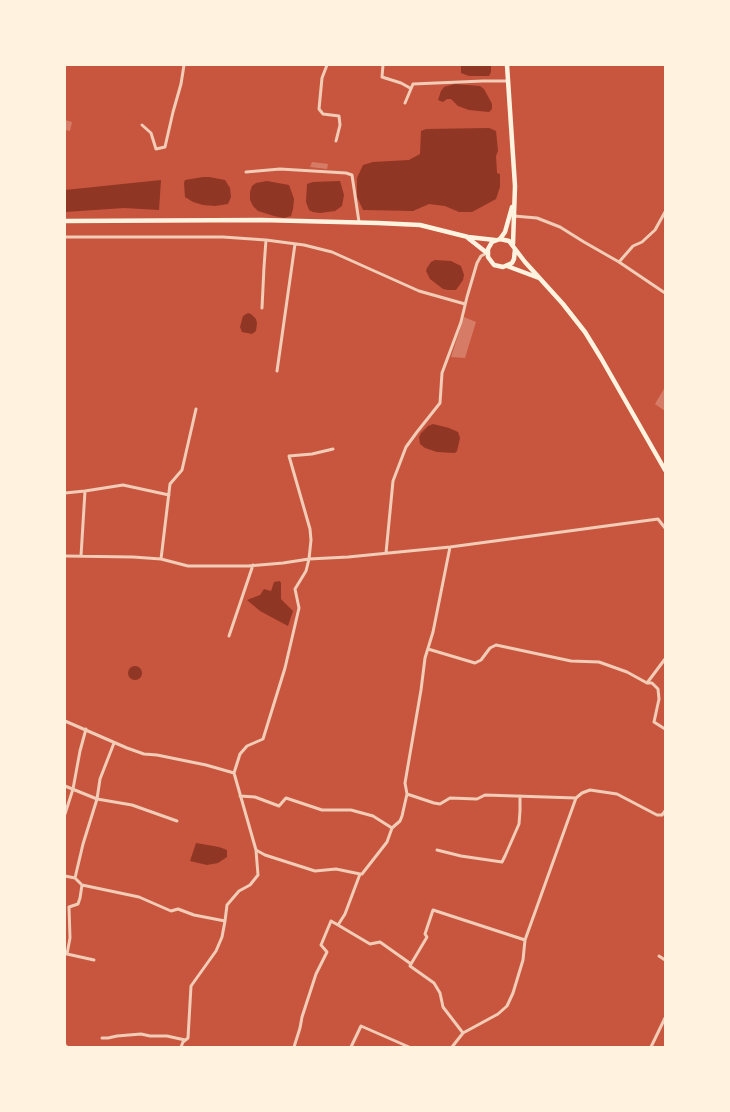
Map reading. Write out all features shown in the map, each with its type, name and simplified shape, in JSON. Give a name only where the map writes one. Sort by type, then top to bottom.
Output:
[{"type":"main road","points":[[468,237],[487,253],[490,262],[494,265],[498,267],[507,266],[512,263],[514,259],[512,216],[515,186],[507,65]]},
{"type":"main road","points":[[487,253],[490,245],[505,232],[512,216]]},
{"type":"main road","points":[[65,221],[261,220],[360,222],[420,225],[468,237],[505,239],[514,247],[585,332],[665,470]]},
{"type":"main road","points":[[507,266],[540,279]]},
{"type":"street","points":[[142,125],[151,132],[156,149],[165,147],[181,84],[184,65]]},
{"type":"street","points":[[327,65],[322,78],[320,109],[323,114],[339,116],[340,125],[336,141]]},
{"type":"street","points":[[383,65],[382,77],[401,83],[410,88]]},
{"type":"street","points":[[405,104],[410,88],[413,84],[508,81]]},
{"type":"street","points":[[246,172],[280,170],[346,173],[352,175],[360,222]]},
{"type":"street","points":[[619,262],[633,246],[642,242],[655,230],[665,212]]},
{"type":"street","points":[[512,216],[537,218],[560,227],[619,262],[665,293]]},
{"type":"street","points":[[65,237],[223,237],[295,244],[332,252],[419,291],[465,304]]},
{"type":"street","points":[[262,308],[266,240]]},
{"type":"street","points":[[277,371],[295,244]]},
{"type":"street","points":[[386,553],[393,482],[406,447],[440,403],[442,373],[461,322],[480,256],[487,253]]},
{"type":"street","points":[[161,559],[170,484],[182,470],[196,409]]},
{"type":"street","points":[[181,1047],[188,1038],[191,986],[216,951],[222,937],[227,905],[239,891],[250,886],[258,876],[256,850],[252,831],[234,773],[240,754],[247,746],[263,739],[281,682],[299,608],[295,589],[306,571],[309,559],[311,540],[310,529],[288,456],[312,454],[333,449]]},
{"type":"street","points":[[65,494],[123,485],[169,495]]},
{"type":"street","points":[[81,556],[84,491]]},
{"type":"street","points":[[65,556],[161,559],[188,566],[253,565],[450,547],[658,519],[665,528]]},
{"type":"street","points":[[338,925],[345,914],[360,874],[362,874],[387,842],[392,828],[402,816],[407,794],[405,783],[425,658],[433,632],[450,547]]},
{"type":"street","points":[[228,636],[253,565]]},
{"type":"street","points":[[428,649],[475,663],[481,660],[490,648],[496,645],[571,661],[599,662],[627,672],[647,683],[652,683],[658,689],[659,698],[654,722],[665,729]]},
{"type":"street","points":[[647,683],[665,659]]},
{"type":"street","points":[[65,721],[114,743],[144,754],[158,755],[206,765],[234,773]]},
{"type":"street","points":[[65,814],[73,789],[80,751],[86,730]]},
{"type":"street","points":[[75,878],[83,844],[97,799],[100,779],[114,743]]},
{"type":"street","points":[[65,786],[97,799],[132,805],[177,821]]},
{"type":"street","points":[[452,1047],[463,1033],[498,1014],[507,1006],[513,993],[523,960],[525,940],[576,798],[582,793],[590,790],[617,794],[657,815],[662,815],[665,812]]},
{"type":"street","points":[[407,794],[440,804],[450,798],[477,799],[485,795],[576,798]]},
{"type":"street","points":[[240,796],[255,797],[279,806],[286,798],[322,810],[351,810],[373,816],[392,828]]},
{"type":"street","points":[[437,850],[462,856],[502,862],[506,856],[519,824],[520,796]]},
{"type":"street","points":[[256,850],[265,855],[315,871],[336,869],[360,874]]},
{"type":"street","points":[[65,876],[75,878],[82,885],[139,897],[171,911],[178,909],[194,916],[225,921]]},
{"type":"street","points":[[65,907],[78,904],[82,885]]},
{"type":"street","points":[[69,907],[70,938],[67,954],[94,960]]},
{"type":"street","points":[[411,964],[427,936],[425,934],[434,910],[525,940]]},
{"type":"street","points":[[294,1047],[302,1016],[316,974],[327,952],[321,945],[331,921],[370,944],[380,942],[411,964],[410,966],[434,983],[440,993],[442,1007],[463,1033]]},
{"type":"street","points":[[660,956],[665,960]]},
{"type":"street","points":[[651,1047],[665,1018]]},
{"type":"street","points":[[351,1047],[361,1026],[409,1047]]},
{"type":"street","points":[[102,1038],[141,1034],[150,1036],[167,1036],[185,1040]]},
{"type":"shaded area","points":[[461,65],[491,65],[491,72],[489,76],[469,76],[461,73]]},
{"type":"shaded area","points":[[455,84],[480,86],[484,89],[490,100],[492,109],[489,112],[469,110],[458,106],[451,99],[447,99],[443,102],[438,100],[444,87]]},
{"type":"shaded area","points":[[489,128],[496,131],[498,151],[496,156],[497,173],[500,174],[500,187],[496,199],[472,212],[459,212],[445,206],[429,204],[413,211],[363,210],[357,197],[357,178],[363,165],[373,162],[409,160],[420,154],[421,131],[426,129]]},
{"type":"shaded area","points":[[203,177],[225,180],[230,188],[231,197],[228,204],[215,206],[203,205],[193,202],[185,197],[185,180]]},
{"type":"shaded area","points":[[161,180],[159,210],[124,208],[65,212],[65,190]]},
{"type":"shaded area","points":[[267,181],[289,185],[294,199],[291,216],[284,218],[274,216],[258,211],[253,206],[250,200],[252,186],[256,183]]},
{"type":"shaded area","points":[[340,181],[344,195],[342,206],[335,211],[320,213],[309,210],[306,202],[307,184],[313,182]]},
{"type":"shaded area","points":[[435,260],[451,261],[461,266],[464,275],[463,280],[456,290],[443,289],[430,279],[426,271],[431,262]]},
{"type":"shaded area","points":[[248,313],[256,319],[257,323],[256,331],[252,334],[242,332],[240,327],[243,316]]},
{"type":"shaded area","points":[[433,424],[458,432],[460,438],[457,451],[455,453],[437,452],[425,448],[420,444],[419,437],[421,433],[428,426]]},
{"type":"shaded area","points":[[280,581],[281,599],[293,611],[288,626],[260,611],[247,600],[260,595],[264,589],[271,591],[274,582]]},
{"type":"shaded area","points":[[132,666],[138,666],[142,670],[142,676],[138,680],[132,680],[128,676],[128,670]]},
{"type":"shaded area","points":[[196,843],[227,850],[227,857],[218,863],[207,865],[190,861]]},
{"type":"building","points":[[65,120],[72,122],[70,131],[65,130]]},
{"type":"building","points":[[312,162],[328,164],[327,169],[310,167]]},
{"type":"building","points":[[464,317],[476,322],[465,358],[451,357]]},
{"type":"building","points":[[665,387],[665,411],[655,404]]}]
